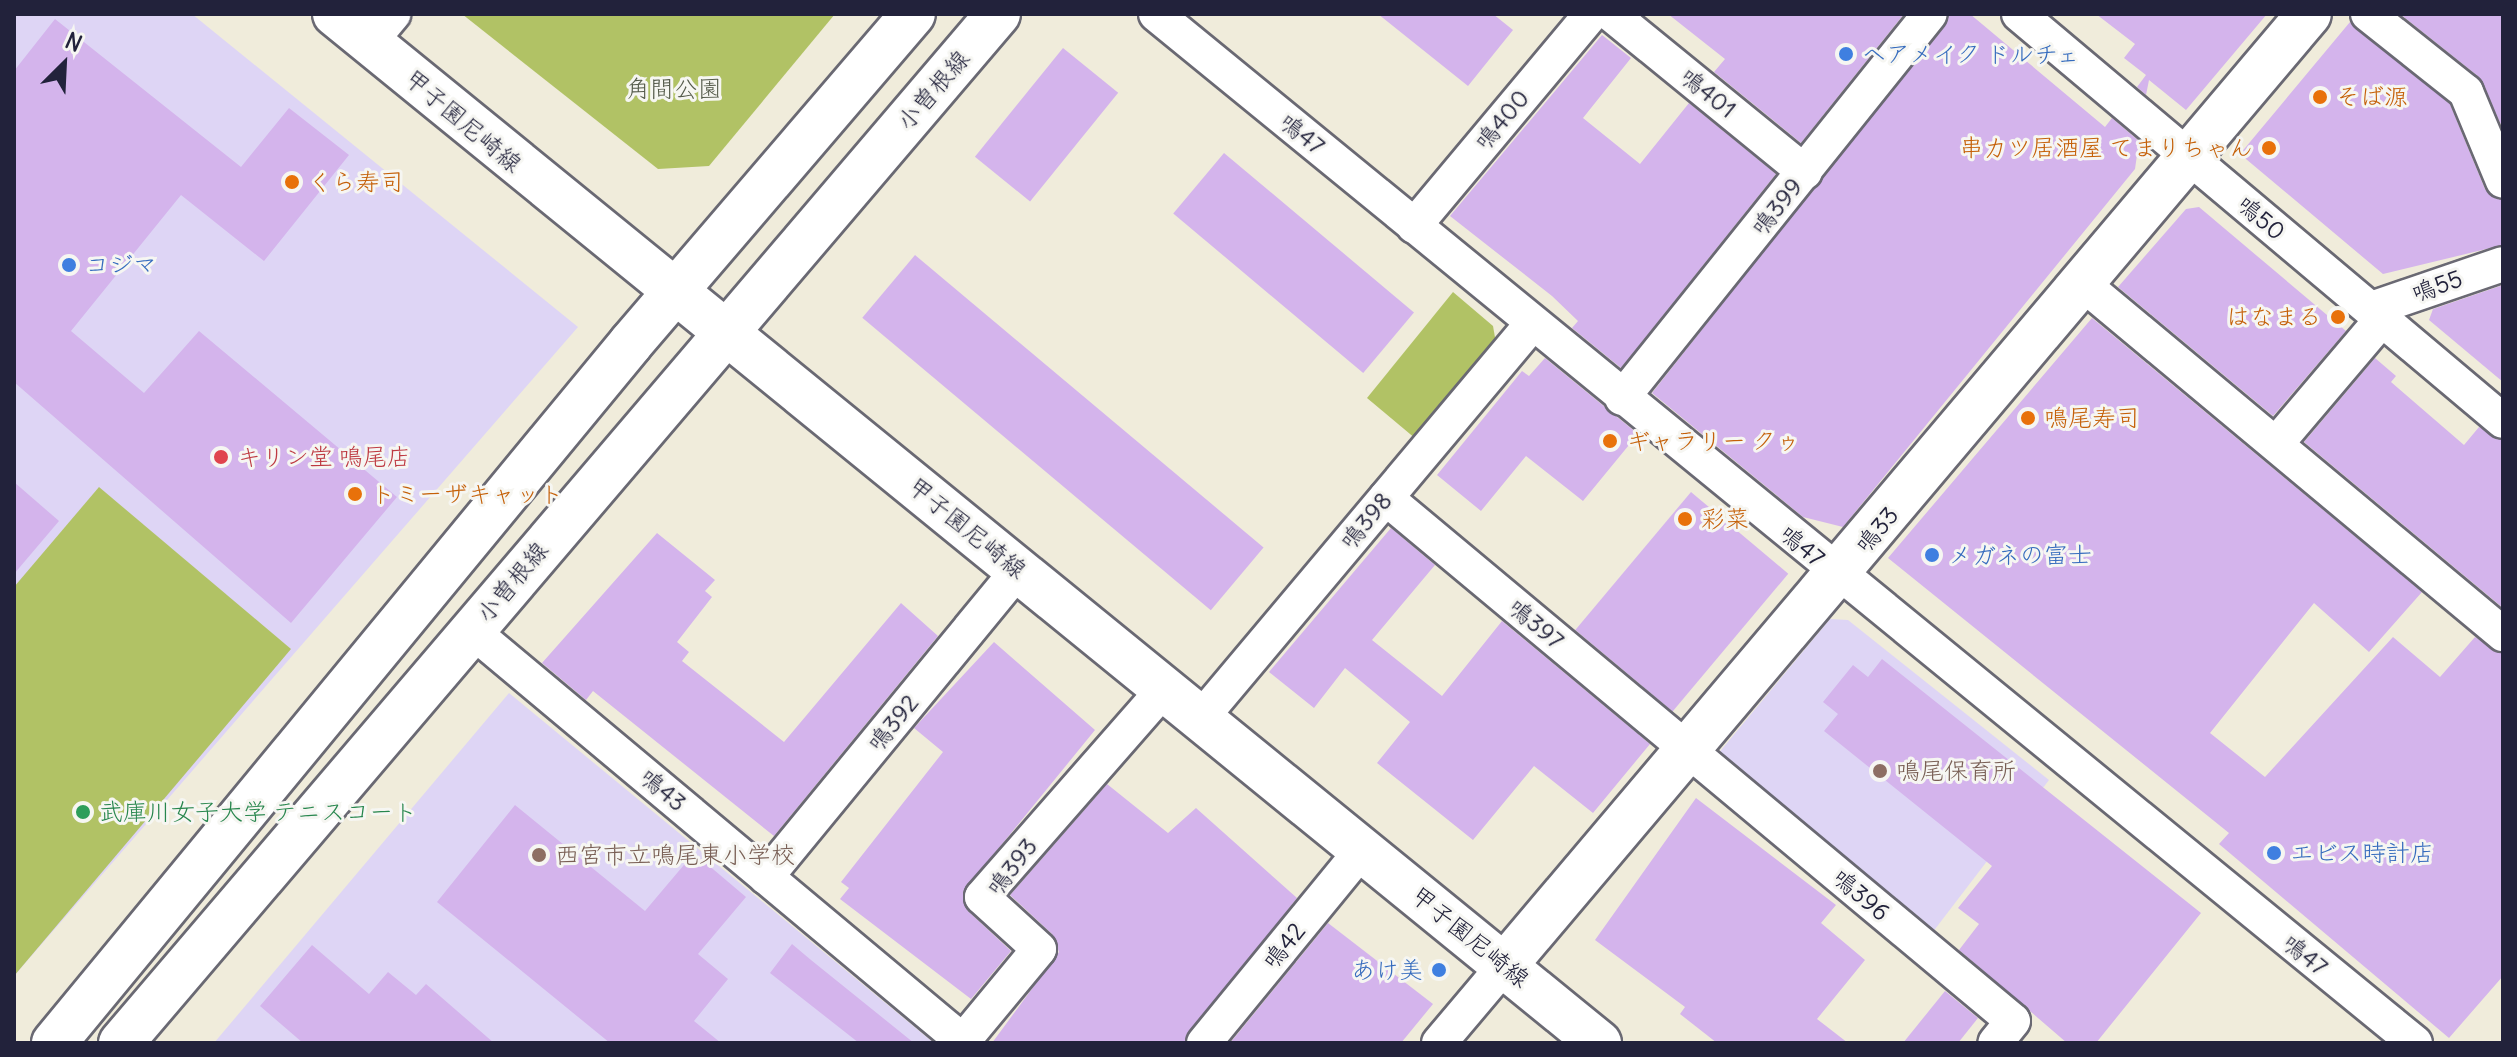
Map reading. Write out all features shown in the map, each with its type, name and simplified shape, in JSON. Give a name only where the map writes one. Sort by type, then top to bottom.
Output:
[{"type":"street","name":"甲子園尼崎線","points":[[335,14],[381,28],[672,294],[1019,569],[1599,1043]]},
{"type":"street","points":[[54,1043],[672,294],[913,14]]},
{"type":"street","name":"小曽根線","points":[[121,1043],[998,14]]},
{"type":"street","name":"鳴47","points":[[1156,14],[1838,576],[2415,1043]]},
{"type":"street","name":"鳴400","points":[[1414,226],[1591,14]]},
{"type":"street","name":"鳴401","points":[[1611,14],[1805,172]]},
{"type":"street","name":"鳴399","points":[[1622,398],[1930,14]]},
{"type":"street","name":"鳴50","points":[[2019,14],[2503,421]]},
{"type":"street","name":"鳴33","points":[[1439,1043],[1838,576],[2309,14]]},
{"type":"street","points":[[2368,14],[2466,92],[2503,181]]},
{"type":"street","name":"鳴55","points":[[2376,314],[2503,264]]},
{"type":"street","points":[[2083,284],[2503,634]]},
{"type":"street","points":[[2276,444],[2376,314]]},
{"type":"street","name":"鳴398","points":[[1201,718],[1532,324]]},
{"type":"street","name":"鳴397","points":[[1386,498],[1687,751]]},
{"type":"street","name":"鳴392","points":[[766,877],[1019,569]]},
{"type":"street","name":"鳴43","points":[[471,630],[964,1042]]},
{"type":"street","name":"鳴393","points":[[964,1042],[1039,949],[982,897],[1165,688]]},
{"type":"street","name":"鳴396","points":[[1687,751],[2013,1021],[1995,1043]]},
{"type":"street","name":"鳴42","points":[[1204,1043],[1363,849]]},
{"type":"shaded area","points":[[14,14],[192,14],[578,327],[14,976]]},
{"type":"shaded area","name":"鳴尾保育所","points":[[1830,619],[1848,620],[2049,780],[1929,937],[1712,761]]},
{"type":"shaded area","name":"西宮市立鳴尾東小学校","points":[[509,693],[934,1043],[214,1043]]},
{"type":"green space","name":"角間公園","points":[[462,14],[835,14],[709,166],[658,169]]},
{"type":"green space","points":[[1453,292],[1493,326],[1496,343],[1416,439],[1367,398]]},
{"type":"green space","name":"武庫川女子大学 テニスコート","points":[[99,487],[291,649],[14,976],[14,587]]},
{"type":"building","points":[[1378,14],[1493,14],[1513,30],[1468,86]]},
{"type":"building","points":[[1668,14],[1904,14],[1801,143],[1714,72],[1725,59]]},
{"type":"building","points":[[1950,14],[1970,14],[2105,127],[2112,118],[2139,141],[2135,169],[1843,527],[1803,517],[1652,393]]},
{"type":"building","points":[[2096,14],[2267,14],[2186,110],[2149,80],[2146,95],[2137,87],[2146,75],[2124,58],[2135,44]]},
{"type":"building","points":[[2400,14],[2503,14],[2503,129],[2479,77]]},
{"type":"building","points":[[55,19],[241,167],[289,108],[349,155],[264,261],[181,195],[71,331],[144,393],[199,331],[397,497],[291,623],[14,382],[14,71]]},
{"type":"building","points":[[2350,22],[2450,104],[2485,189],[2503,201],[2503,245],[2383,274],[2240,154]]},
{"type":"building","points":[[1602,35],[1631,58],[1583,118],[1640,164],[1689,103],[1776,174],[1621,368],[1572,328],[1578,321],[1552,296],[1450,216]]},
{"type":"building","points":[[1063,48],[1118,93],[1030,201],[975,157]]},
{"type":"building","points":[[1224,153],[1414,312],[1363,373],[1173,214]]},
{"type":"building","points":[[2199,207],[2346,331],[2273,416],[2118,287],[2186,209]]},
{"type":"building","points":[[915,255],[1264,547],[1211,610],[862,318]]},
{"type":"building","points":[[2503,285],[2503,382],[2429,320],[2433,309]]},
{"type":"building","points":[[2092,318],[2422,592],[2369,652],[2314,603],[2210,733],[2265,777],[2393,637],[2440,677],[2475,637],[2503,654],[2503,976],[2449,1038],[2219,844],[2229,833],[1888,558]]},
{"type":"building","points":[[1545,358],[1638,434],[1583,501],[1526,456],[1481,511],[1437,475],[1522,371],[1529,376]]},
{"type":"building","points":[[2375,358],[2396,376],[2391,382],[2464,445],[2479,427],[2503,440],[2503,608],[2304,442]]},
{"type":"building","points":[[14,482],[59,521],[14,574]]},
{"type":"building","points":[[1691,492],[1788,574],[1673,712],[1575,630]]},
{"type":"building","points":[[1391,528],[1435,565],[1372,640],[1442,696],[1502,621],[1650,744],[1593,813],[1534,766],[1473,840],[1377,763],[1410,722],[1345,668],[1314,708],[1269,672]]},
{"type":"building","points":[[657,533],[715,580],[705,591],[712,597],[677,642],[689,652],[682,661],[784,742],[901,603],[938,636],[774,836],[593,691],[586,700],[542,663]]},
{"type":"building","points":[[994,642],[1095,730],[963,892],[968,911],[1011,951],[971,999],[840,899],[849,888],[841,882],[943,752],[914,728]]},
{"type":"building","points":[[1882,659],[2201,913],[2096,1043],[2067,1043],[1959,950],[1979,924],[1958,908],[1992,866],[1824,731],[1838,714],[1823,702],[1853,665],[1868,677]]},
{"type":"building","points":[[1107,784],[1168,833],[1196,808],[1297,898],[1184,1043],[992,1043],[1059,952],[1052,934],[1010,895]]},
{"type":"building","points":[[1696,798],[1836,905],[1821,923],[1865,960],[1817,1019],[1848,1043],[1717,1043],[1680,1014],[1685,1007],[1595,940]]},
{"type":"building","points":[[515,805],[645,911],[694,853],[746,897],[698,954],[728,979],[694,1021],[721,1043],[610,1043],[437,902]]},
{"type":"building","points":[[1328,923],[1433,1004],[1401,1043],[1230,1043]]},
{"type":"building","points":[[792,944],[914,1043],[859,1043],[770,973]]},
{"type":"building","points":[[312,945],[369,994],[388,972],[416,995],[426,984],[494,1043],[303,1043],[260,1006]]},
{"type":"building","points":[[1945,991],[1978,1018],[1958,1043],[1903,1043]]},
{"type":"place","name":"ヘアメイク ドルチェ","points":[[1846,54]]},
{"type":"place","name":"そば源","points":[[2320,97]]},
{"type":"place","name":"串カツ居酒屋 てまりちゃん","points":[[2269,148]]},
{"type":"place","name":"くら寿司","points":[[292,182]]},
{"type":"place","name":"コジマ","points":[[69,265]]},
{"type":"place","name":"はなまる","points":[[2338,317]]},
{"type":"place","name":"鳴尾寿司","points":[[2028,418]]},
{"type":"place","name":"ギャラリー クゥ","points":[[1610,441]]},
{"type":"place","name":"キリン堂 鳴尾店","points":[[221,457]]},
{"type":"place","name":"トミーザキャット","points":[[355,494]]},
{"type":"place","name":"彩菜","points":[[1685,519]]},
{"type":"place","name":"メガネの富士","points":[[1932,555]]},
{"type":"place","name":"鳴尾保育所","points":[[1880,771]]},
{"type":"place","name":"武庫川女子大学 テニスコート","points":[[83,812]]},
{"type":"place","name":"エビス時計店","points":[[2274,853]]},
{"type":"place","name":"西宮市立鳴尾東小学校","points":[[539,855]]},
{"type":"place","name":"あけ美","points":[[1439,970]]}]
